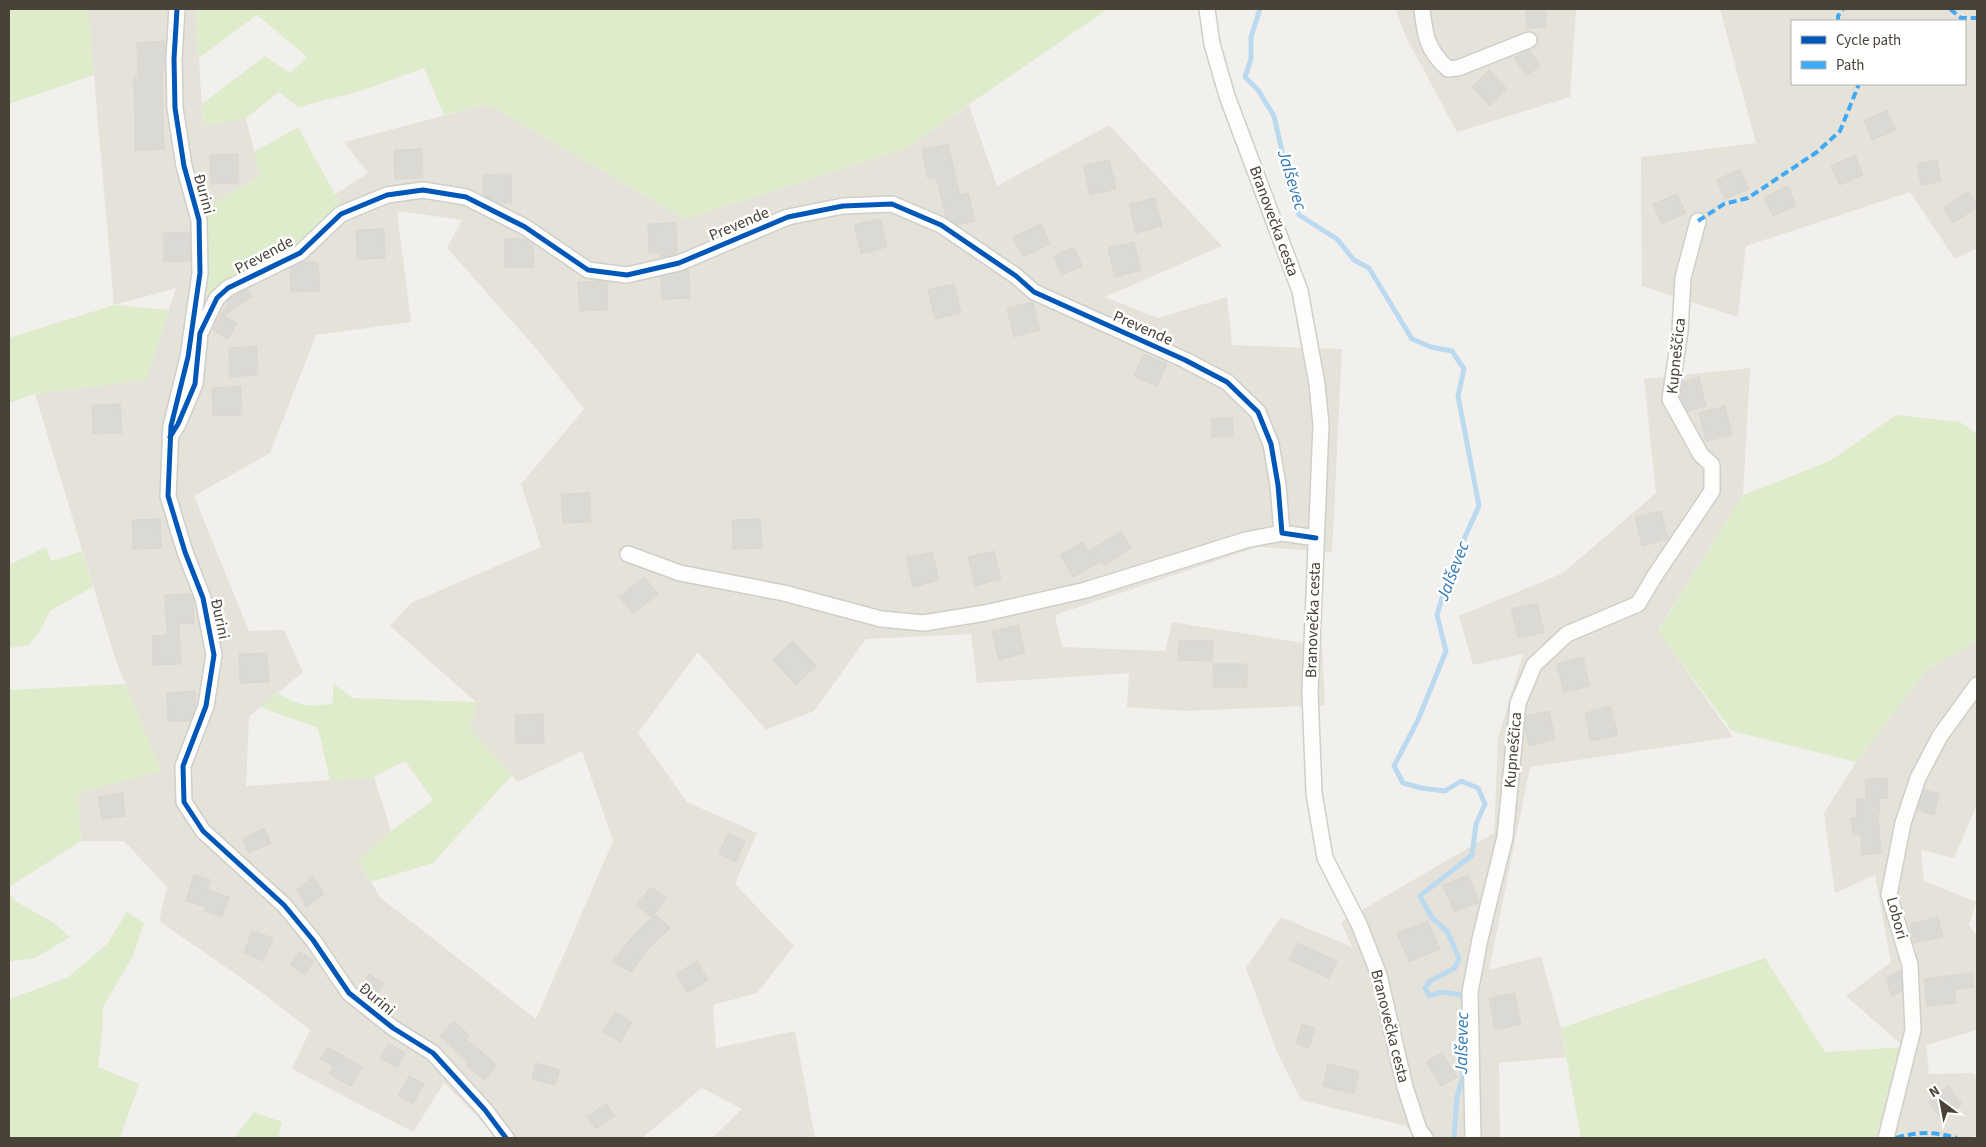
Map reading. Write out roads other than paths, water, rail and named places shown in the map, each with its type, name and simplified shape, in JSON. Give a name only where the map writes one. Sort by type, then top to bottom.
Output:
[{"type":"street","name":"Đurini","points":[[176,9],[174,108],[184,166],[199,220],[200,273],[188,357],[171,426],[168,496],[185,552],[203,598],[214,655],[206,706],[183,766],[184,802],[203,831],[284,905],[313,940],[349,993],[393,1028],[433,1053],[485,1110],[506,1138]]},
{"type":"street","name":"Branovečka cesta","points":[[1207,9],[1212,44],[1227,96],[1300,291],[1317,384],[1321,426],[1310,693],[1314,793],[1325,858],[1358,924],[1379,975],[1405,1087],[1419,1130],[1425,1138]]},
{"type":"street","points":[[1422,9],[1424,32],[1435,56],[1448,69],[1458,68],[1528,40]]},
{"type":"street","name":"Prevende","points":[[170,437],[178,424],[195,384],[200,333],[218,298],[228,288],[300,253],[341,214],[387,195],[423,190],[466,197],[525,227],[588,270],[627,275],[679,263],[788,217],[844,206],[892,204],[941,225],[1016,276],[1034,292],[1184,360],[1227,382],[1258,412],[1271,444],[1278,485],[1282,533]]},
{"type":"street","name":"Kupneščica","points":[[1473,1138],[1470,992],[1480,939],[1505,837],[1518,703],[1534,665],[1567,634],[1638,604],[1712,491],[1712,465],[1701,455],[1670,399],[1680,331],[1683,278],[1698,221]]},
{"type":"street","points":[[628,554],[680,573],[784,593],[881,619],[924,623],[985,613],[1086,590],[1246,540],[1282,533],[1316,538]]},
{"type":"street","name":"Lobori","points":[[1886,1138],[1913,1030],[1910,965],[1889,895],[1903,823],[1918,778],[1940,736],[1977,685]]},
{"type":"waterway","name":"Jalševec","points":[[1260,9],[1251,37],[1251,59],[1245,77],[1258,90],[1274,116],[1290,186],[1299,215],[1337,239],[1354,260],[1369,268],[1412,339],[1431,347],[1452,351],[1464,369],[1458,396],[1479,506],[1450,570],[1437,615],[1446,651],[1418,720],[1394,766],[1403,783],[1421,788],[1445,791],[1461,781],[1478,788],[1485,804],[1476,824],[1472,855],[1420,896],[1432,918],[1447,931],[1459,958],[1455,968],[1430,981],[1425,988],[1429,996],[1442,992],[1463,995],[1463,1000]]},
{"type":"waterway","name":"Jalševec","points":[[1454,1138],[1457,1097],[1463,1077],[1463,1008]]}]
